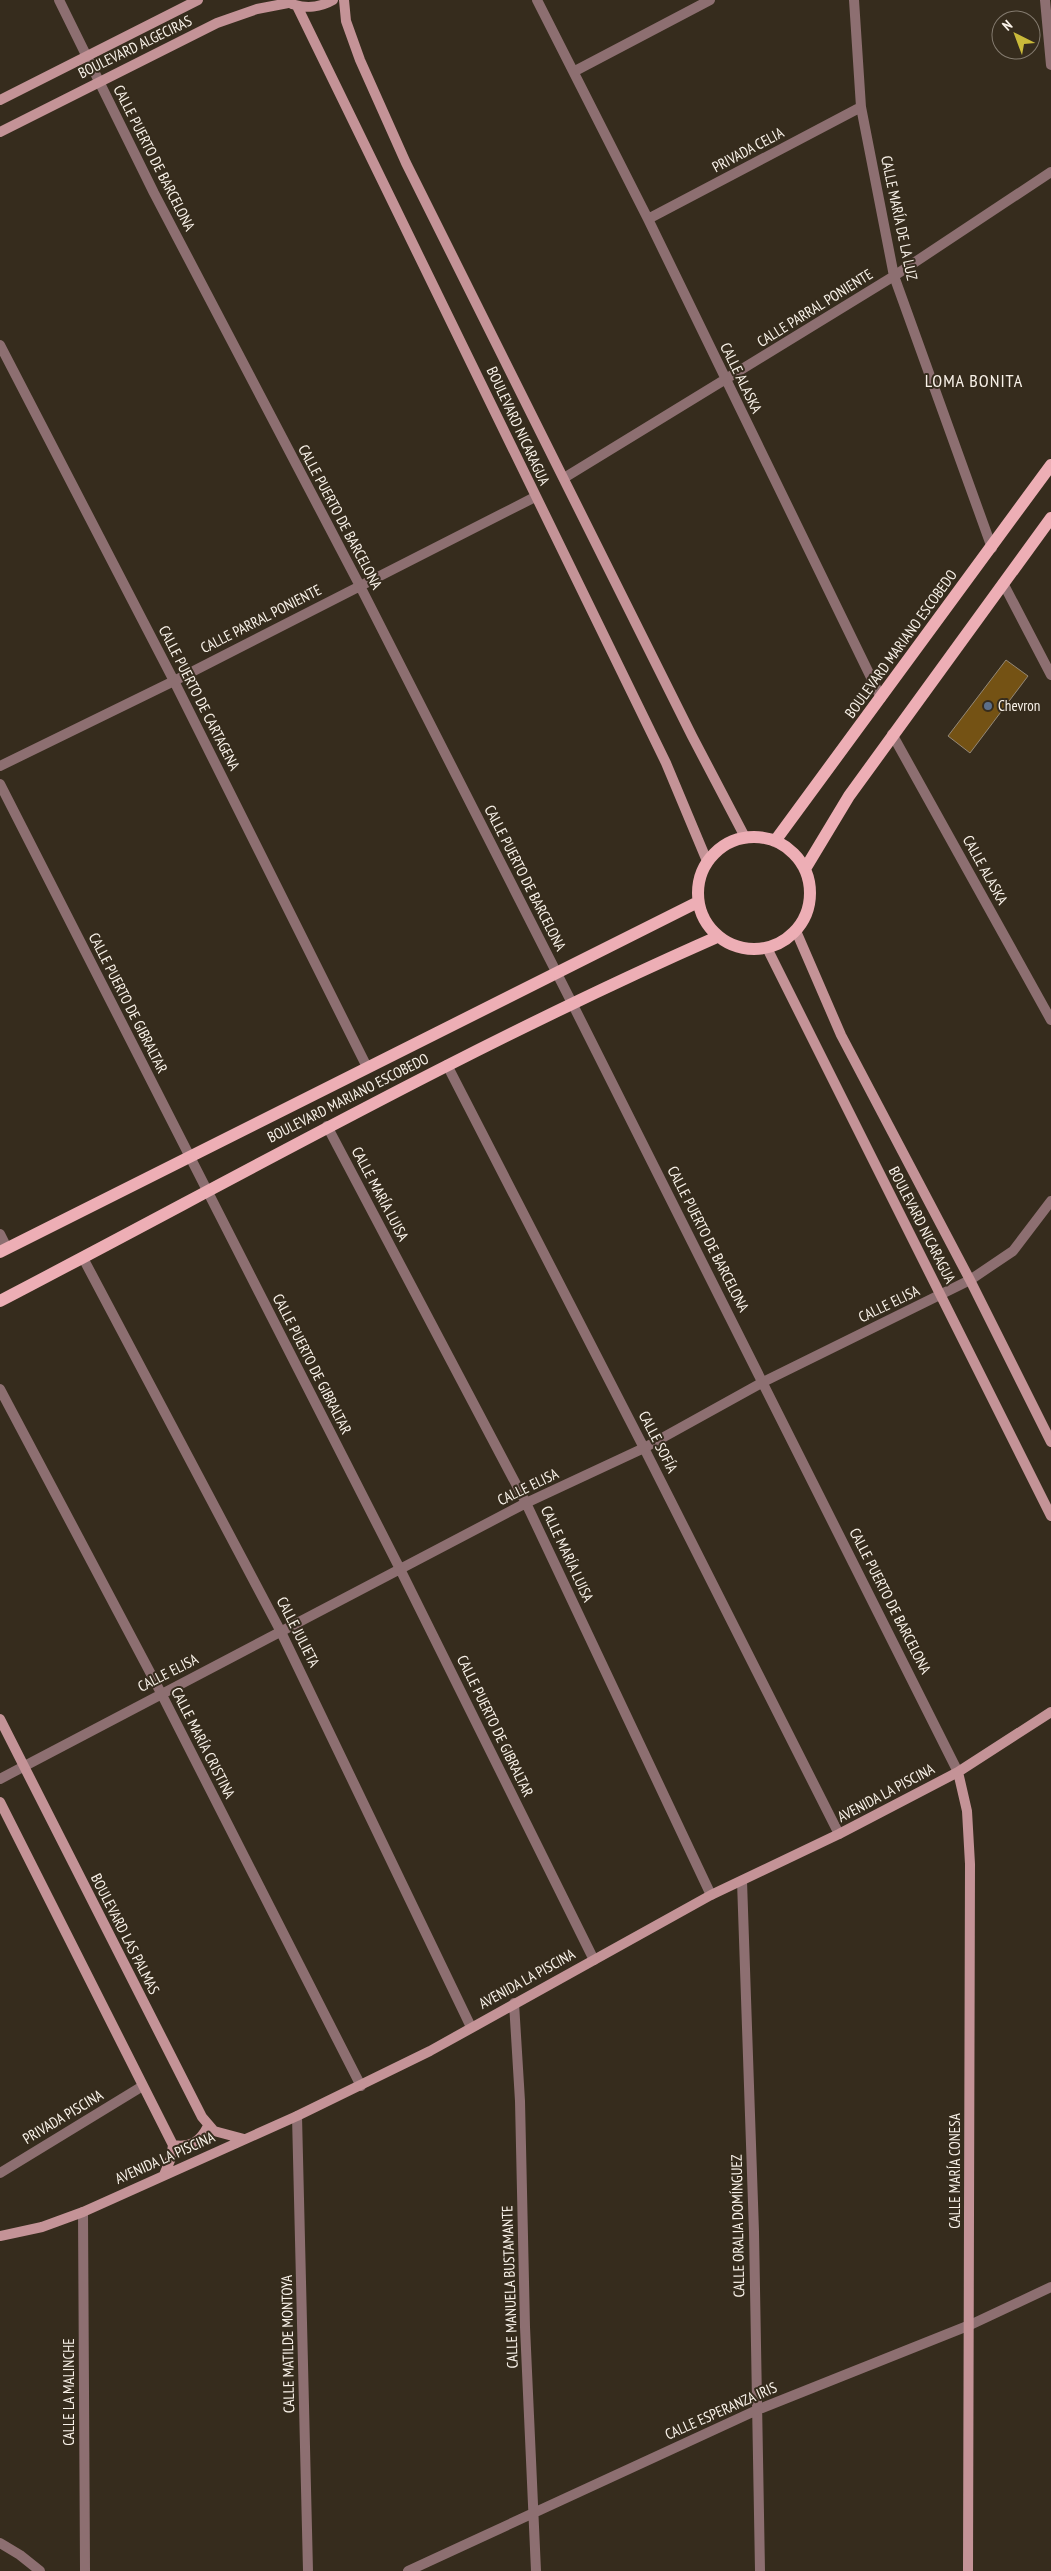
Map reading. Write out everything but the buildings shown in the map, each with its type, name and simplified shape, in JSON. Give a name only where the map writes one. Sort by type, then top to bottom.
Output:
[{"type":"main road","name":"BOULEVARD MARIANO ESCOBEDO","points":[[775,841],[992,548],[1051,465]]},
{"type":"main road","points":[[805,869],[830,825],[892,734],[1051,518]]},
{"type":"main road","points":[[745,837],[761,837],[775,841],[798,857],[805,869],[810,884],[810,901],[805,917],[796,931],[783,942],[767,948],[754,950],[741,948],[717,937],[708,927],[698,902],[697,888],[700,874],[707,861],[730,842],[745,837]]},
{"type":"main road","name":"BOULEVARD MARIANO ESCOBEDO","points":[[4,1250],[698,902]]},
{"type":"main road","name":"BOULEVARD MARIANO ESCOBEDO","points":[[0,1302],[327,1126],[446,1065],[717,937]]},
{"type":"street","name":"CALLE PUERTO DE BARCELONA","points":[[59,0],[158,202],[360,586],[573,1005],[958,1772]]},
{"type":"street","name":"BOULEVARD ALGECIRAS","points":[[0,100],[198,0]]},
{"type":"street","name":"BOULEVARD ALGECIRAS","points":[[0,132],[99,81],[217,24],[257,9],[289,3],[317,6],[333,0]]},
{"type":"street","name":"BOULEVARD NICARAGUA","points":[[344,0],[346,21],[360,60],[406,163],[683,718],[745,837]]},
{"type":"street","name":"CALLE ALASKA","points":[[537,0],[575,71],[648,219],[881,698]]},
{"type":"street","points":[[575,71],[710,0]]},
{"type":"street","name":"CALLE MARÍA DE LA LUZ","points":[[854,0],[861,107],[894,276],[992,548]]},
{"type":"street","points":[[1045,0],[1051,65]]},
{"type":"street","name":"BOULEVARD NICARAGUA","points":[[289,3],[426,269],[535,497],[666,763],[707,861]]},
{"type":"street","name":"PRIVADA CELIA","points":[[648,219],[861,107]]},
{"type":"street","name":"CALLE PARRAL PONIENTE","points":[[564,478],[726,381],[894,276],[1051,172]]},
{"type":"street","name":"CALLE PUERTO DE CARTAGENA","points":[[0,345],[174,681],[367,1067]]},
{"type":"street","name":"CALLE PARRAL PONIENTE","points":[[0,766],[174,681],[535,497]]},
{"type":"street","points":[[1003,583],[1051,675]]},
{"type":"street","name":"CALLE ALASKA","points":[[892,734],[1051,1020]]},
{"type":"street","name":"CALLE PUERTO DE GIBRALTAR","points":[[0,784],[400,1569],[594,1960]]},
{"type":"street","name":"BOULEVARD NICARAGUA","points":[[796,931],[841,1035],[970,1280],[1051,1442]]},
{"type":"street","name":"BOULEVARD NICARAGUA","points":[[767,948],[1051,1516]]},
{"type":"street","name":"CALLE SOFÍA","points":[[446,1065],[644,1448],[839,1834]]},
{"type":"street","name":"CALLE MARÍA LUISA","points":[[327,1126],[526,1503],[711,1896]]},
{"type":"street","name":"CALLE ELISA","points":[[0,1780],[161,1693],[282,1632],[526,1503],[644,1448],[763,1382],[941,1296],[970,1280],[1012,1251],[1051,1201]]},
{"type":"street","points":[[0,1234],[4,1250]]},
{"type":"street","name":"CALLE JULIETA","points":[[82,1258],[282,1632],[471,2027]]},
{"type":"street","name":"CALLE MARÍA CRISTINA","points":[[0,1390],[161,1693],[361,2086]]},
{"type":"street","name":"AVENIDA LA PISCINA","points":[[0,2236],[42,2227],[82,2212],[361,2086],[711,1896],[839,1834],[958,1772],[1051,1712]]},
{"type":"street","name":"BOULEVARD LAS PALMAS","points":[[0,1719],[138,1994],[208,2126]]},
{"type":"street","name":"CALLE MARÍA CONESA","points":[[958,1772],[970,1831],[968,2571]]},
{"type":"street","points":[[0,1802],[141,2087],[173,2145],[171,2158],[164,2175]]},
{"type":"street","name":"CALLE ORALIA DOMÍNGUEZ","points":[[742,1881],[760,2571]]},
{"type":"street","name":"CALLE MANUELA BUSTAMANTE","points":[[514,2003],[520,2111],[524,2327],[535,2513],[536,2571]]},
{"type":"street","name":"PRIVADA PISCINA","points":[[0,2173],[141,2087]]},
{"type":"street","name":"CALLE MATILDE MONTOYA","points":[[297,2116],[308,2571]]},
{"type":"street","points":[[173,2145],[189,2146],[195,2143],[202,2137],[208,2126],[222,2134],[244,2139]]},
{"type":"street","name":"CALLE LA MALINCHE","points":[[82,2212],[85,2571]]},
{"type":"street","name":"CALLE ESPERANZA IRIS","points":[[408,2571],[757,2410],[970,2325],[1051,2287]]},
{"type":"street","points":[[0,2542],[40,2571]]},
{"type":"place","name":"Chevron","points":[[988,706]]},
{"type":"district","name":"LOMA BONITA","points":[[974,381]]}]
